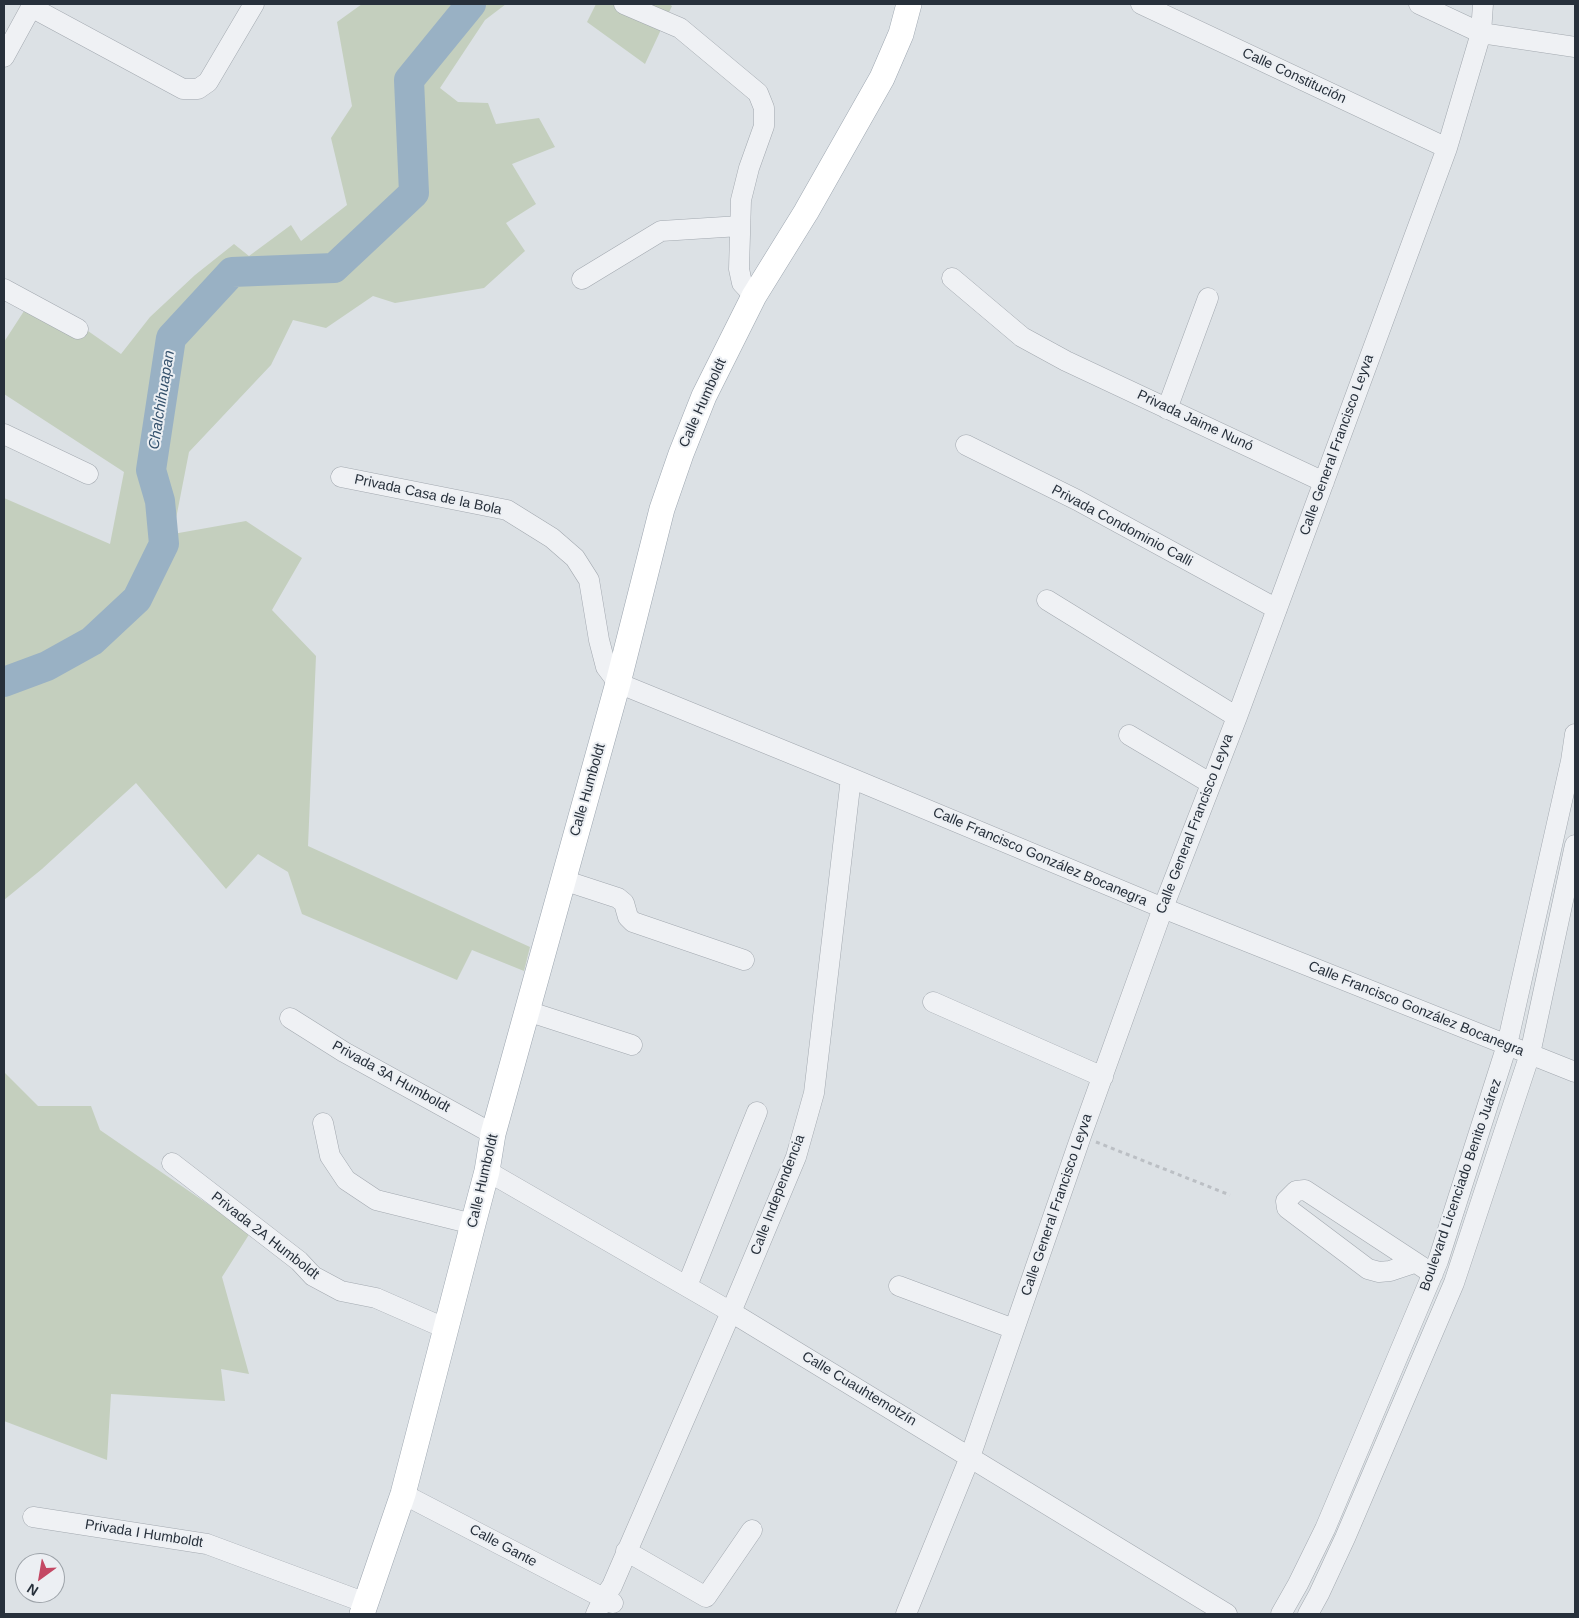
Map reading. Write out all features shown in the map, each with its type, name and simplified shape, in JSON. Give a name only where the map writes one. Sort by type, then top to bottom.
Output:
[{"type":"main road","name":"Calle Humboldt","points":[[364,1609],[403,1494],[487,1171],[493,1134],[618,683],[662,509],[704,396],[754,296],[806,212],[882,78],[900,34],[909,4]]},
{"type":"street","points":[[4,57],[32,6],[183,89],[198,89],[208,82],[254,4]]},
{"type":"street","points":[[624,4],[680,28],[758,93],[764,108],[764,126],[749,168],[741,200],[739,269],[742,283],[754,296]]},
{"type":"street","name":"Calle Constitución","points":[[1140,4],[1447,148]]},
{"type":"street","points":[[1419,4],[1481,33],[1575,47]]},
{"type":"street","name":"Calle General Francisco Leyva","points":[[906,1614],[970,1457],[1162,908],[1237,717],[1447,148],[1481,33],[1482,4]]},
{"type":"street","points":[[582,279],[661,231],[740,226]]},
{"type":"street","name":"Privada Jaime Nunó","points":[[952,278],[1022,336],[1066,361],[1324,482]]},
{"type":"street","points":[[4,289],[78,329]]},
{"type":"street","points":[[1167,409],[1208,298]]},
{"type":"street","points":[[4,434],[88,474]]},
{"type":"street","name":"Privada Condominio Calli","points":[[966,445],[1077,500],[1277,610]]},
{"type":"street","name":"Privada Casa de la Bola","points":[[341,477],[507,510],[552,538],[575,558],[589,580],[598,640],[606,667],[618,683]]},
{"type":"street","points":[[1047,600],[1237,717]]},
{"type":"street","name":"Calle Francisco González Bocanegra","points":[[618,683],[1162,908],[1575,1072]]},
{"type":"street","points":[[1129,734],[1210,784]]},
{"type":"street","name":"Boulevard Licenciado Benito Juárez","points":[[1281,1614],[1325,1529],[1433,1274],[1507,1045],[1571,761],[1575,734]]},
{"type":"street","name":"Calle Independencia","points":[[607,1603],[626,1551],[731,1312],[796,1157],[814,1093],[850,778]]},
{"type":"street","name":"Boulevard Licenciado Benito Juárez","points":[[1308,1614],[1345,1538],[1454,1283],[1530,1054],[1575,845]]},
{"type":"street","points":[[563,880],[618,898],[624,903],[628,917],[633,922],[744,960]]},
{"type":"street","points":[[933,1002],[1102,1077]]},
{"type":"street","points":[[527,1010],[632,1045]]},
{"type":"street","name":"Privada 3A Humboldt","points":[[290,1018],[344,1052],[493,1134]]},
{"type":"street","points":[[686,1286],[757,1112]]},
{"type":"street","points":[[323,1123],[330,1156],[346,1180],[376,1200],[473,1224]]},
{"type":"street","name":"Privada 2A Humboldt","points":[[172,1163],[299,1261],[314,1276],[341,1291],[376,1298],[447,1330]]},
{"type":"street","name":"Calle Cuauhtemotzín","points":[[487,1171],[731,1312],[1227,1614]]},
{"type":"street","points":[[1414,1263],[1390,1271],[1379,1272],[1368,1269],[1287,1208],[1286,1201],[1296,1191],[1304,1190],[1433,1274]]},
{"type":"street","points":[[899,1286],[1014,1329]]},
{"type":"street","name":"Calle Gante","points":[[403,1494],[607,1603]]},
{"type":"street","name":"Privada I Humboldt","points":[[33,1517],[207,1544],[364,1609]]},
{"type":"street","points":[[626,1551],[706,1597],[752,1530]]},
{"type":"path","points":[[1081,1136],[1230,1195]]},
{"type":"green space","points":[[362,4],[506,4],[485,20],[440,88],[458,102],[488,103],[496,124],[539,118],[555,147],[512,164],[536,204],[506,223],[525,251],[484,288],[395,303],[373,296],[326,328],[293,320],[271,365],[189,452],[173,534],[246,521],[302,558],[272,610],[316,656],[308,846],[530,947],[524,971],[472,950],[457,980],[302,914],[288,872],[258,854],[226,889],[136,783],[42,869],[4,900],[4,498],[110,544],[124,472],[4,394],[4,342],[35,294],[121,354],[150,317],[195,275],[234,244],[249,256],[291,225],[301,241],[347,205],[331,138],[352,106],[337,22]]},
{"type":"green space","points":[[596,4],[669,4],[672,6],[645,64],[587,22]]},
{"type":"green space","points":[[4,1072],[38,1106],[91,1106],[100,1130],[250,1233],[222,1277],[249,1374],[221,1369],[225,1401],[111,1394],[107,1460],[4,1421]]},
{"type":"waterway","name":"Chalchihuapan","points":[[4,682],[47,666],[92,641],[137,599],[164,544],[160,501],[151,470],[171,338],[232,272],[334,268],[414,193],[409,80],[471,4]]}]
